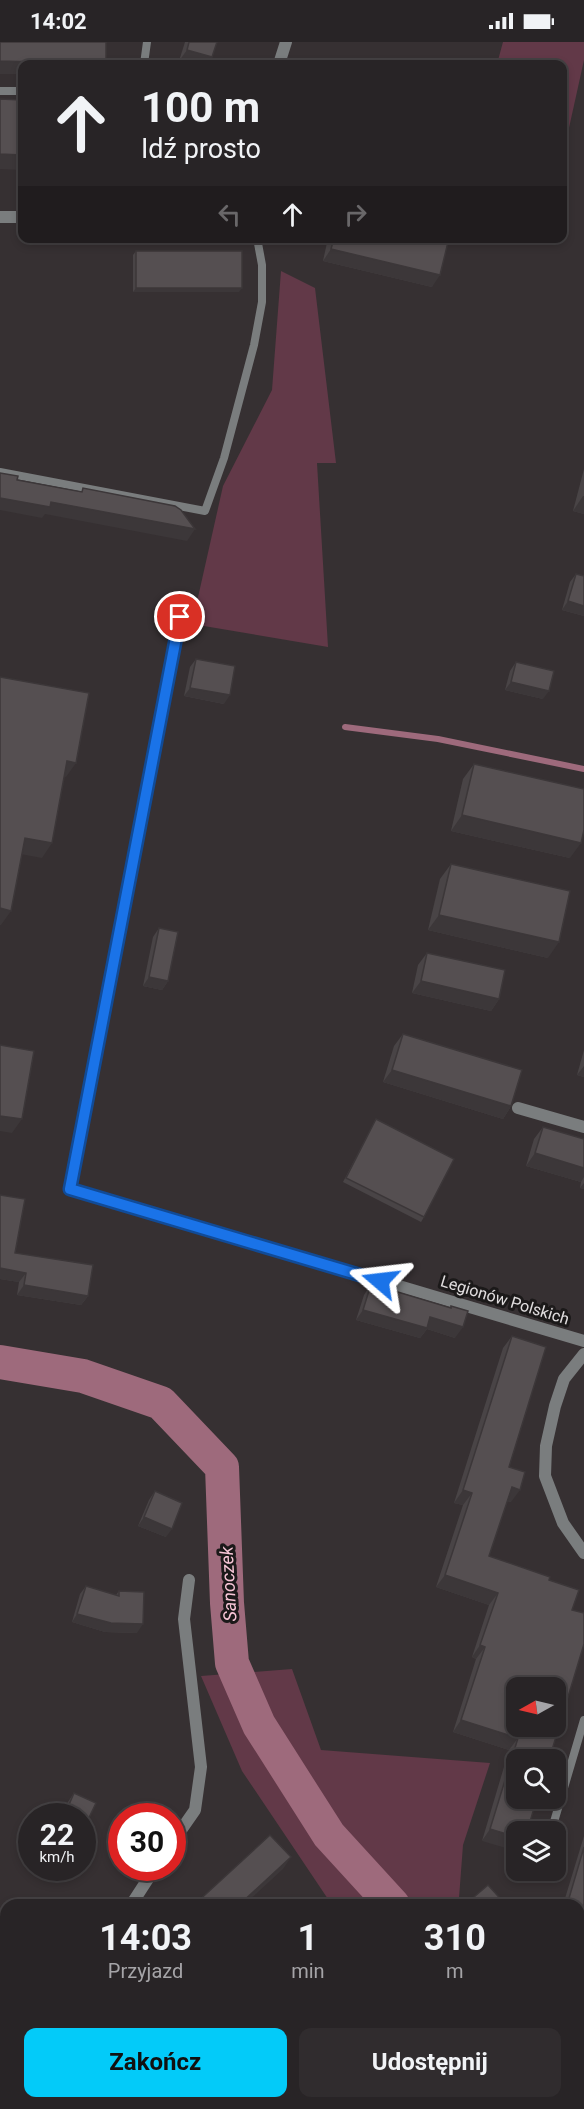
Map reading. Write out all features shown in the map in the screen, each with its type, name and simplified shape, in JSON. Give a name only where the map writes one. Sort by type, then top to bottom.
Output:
[{"type":"street","points":[[280,60],[286,42]]},
{"type":"street","points":[[0,217],[18,217]]},
{"type":"street","points":[[518,1108],[584,1127]]},
{"type":"street","name":"Legionów Polskich","points":[[106,1199],[584,1341]]},
{"type":"street","points":[[584,1354],[564,1379],[555,1406],[546,1446],[545,1476],[563,1523],[584,1553]]},
{"type":"street","points":[[186,1823],[195,1810],[201,1767],[184,1619],[189,1580]]},
{"type":"street","points":[[135,1899],[147,1881]]},
{"type":"lane","points":[[145,60],[147,42]]},
{"type":"lane","points":[[0,91],[18,91]]},
{"type":"lane","points":[[0,472],[205,511],[224,458],[254,345],[262,302],[262,265],[258,243]]},
{"type":"lane","points":[[106,1199],[70,1189],[180,617]]},
{"type":"lane","points":[[554,1821],[584,1720]]},
{"type":"shaded area","points":[[503,42],[584,42],[584,60],[567,137],[567,60],[498,60]]},
{"type":"shaded area","points":[[281,271],[315,288],[336,463],[317,463],[328,647],[192,624],[223,486],[272,390]]},
{"type":"shaded area","points":[[292,1669],[321,1750],[490,1763],[463,1845],[460,1899],[328,1899],[242,1771],[201,1676]]},
{"type":"building","points":[[0,42],[106,42],[106,60],[0,61]]},
{"type":"building","points":[[189,42],[217,42],[212,57],[187,50]]},
{"type":"building","points":[[0,99],[18,100],[18,155],[0,154]]},
{"type":"building","points":[[333,243],[448,243],[440,275],[331,249]]},
{"type":"building","points":[[136,251],[242,251],[242,288],[136,288]]},
{"type":"building","points":[[0,473],[18,476],[17,480],[82,492],[83,488],[175,506],[181,510],[195,529],[51,502],[50,507],[0,498]]},
{"type":"building","points":[[576,574],[584,576],[584,606],[568,601]]},
{"type":"building","points":[[196,659],[235,666],[230,695],[190,688]]},
{"type":"building","points":[[516,662],[554,671],[549,691],[511,682]]},
{"type":"building","points":[[0,677],[89,693],[76,763],[67,761],[52,843],[25,838],[11,911],[0,908]]},
{"type":"building","points":[[474,764],[584,789],[584,830],[581,843],[462,815]]},
{"type":"building","points":[[451,864],[570,891],[559,942],[439,915]]},
{"type":"building","points":[[159,928],[178,932],[168,981],[149,977]]},
{"type":"building","points":[[427,953],[505,970],[499,999],[421,981]]},
{"type":"building","points":[[403,1034],[522,1070],[511,1106],[392,1070]]},
{"type":"building","points":[[0,1045],[34,1051],[22,1119],[0,1116]]},
{"type":"building","points":[[376,1119],[454,1159],[424,1217],[346,1178]]},
{"type":"building","points":[[543,1127],[584,1139],[584,1168],[535,1153]]},
{"type":"building","points":[[0,1195],[25,1199],[15,1253],[93,1265],[88,1296],[24,1285],[26,1273],[0,1268]]},
{"type":"building","points":[[371,1284],[468,1311],[463,1327],[430,1317],[427,1328],[363,1310]]},
{"type":"building","points":[[512,1336],[546,1347],[509,1467],[525,1472],[520,1490],[512,1487],[489,1556],[550,1577],[549,1580],[579,1590],[572,1610],[584,1613],[584,1644],[566,1704],[566,1677],[506,1677],[506,1734],[461,1720],[485,1647],[480,1645],[498,1593],[445,1575],[472,1493],[463,1490]]},
{"type":"building","points":[[155,1491],[182,1503],[172,1529],[144,1517]]},
{"type":"building","points":[[86,1586],[119,1596],[119,1591],[144,1592],[143,1624],[111,1623],[77,1614]]},
{"type":"building","points":[[515,1737],[556,1737],[552,1749],[515,1749],[518,1738]]},
{"type":"building","points":[[506,1777],[506,1809],[534,1809],[530,1821],[506,1821],[506,1834],[490,1829]]},
{"type":"building","points":[[74,1793],[96,1803],[70,1803]]},
{"type":"building","points":[[270,1835],[291,1857],[246,1899],[201,1899]]},
{"type":"building","points":[[584,1847],[584,1899],[569,1899]]},
{"type":"building","points":[[488,1885],[501,1899],[476,1899],[474,1897]]},
{"type":"waterway","points":[[345,727],[438,739],[584,769]]},
{"type":"waterway","name":"Sanoczek","points":[[0,1362],[83,1376],[161,1403],[222,1467],[227,1603],[232,1663],[259,1725],[329,1835],[388,1899]]},
{"type":"route","points":[[180,617],[70,1189],[380,1281]]}]
